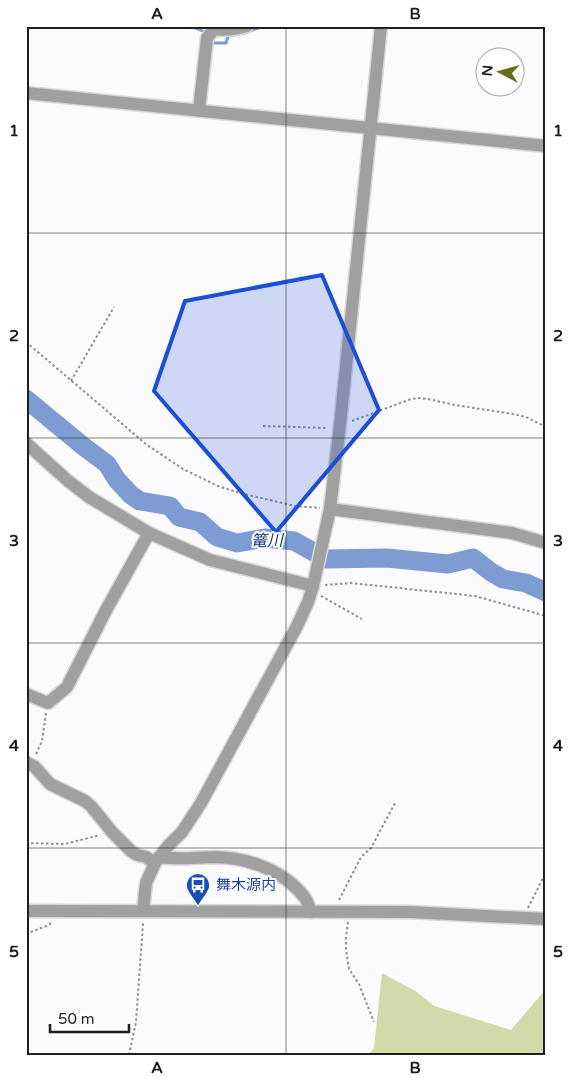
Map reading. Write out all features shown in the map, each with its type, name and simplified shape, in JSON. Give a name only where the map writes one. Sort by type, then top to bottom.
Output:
[{"type":"street","points":[[199,110],[209,35],[214,29],[220,30],[247,26]]},
{"type":"street","points":[[143,911],[146,883],[157,860],[182,832],[200,803],[297,626],[312,589],[329,511],[340,426],[380,26]]},
{"type":"street","points":[[26,93],[546,146]]},
{"type":"street","points":[[26,444],[89,497],[149,534],[210,560],[312,589]]},
{"type":"street","points":[[329,511],[512,533],[546,543]]},
{"type":"street","points":[[26,694],[48,703],[67,686],[105,612],[149,534]]},
{"type":"street","points":[[29,763],[50,784],[85,801],[91,806],[112,832],[137,855],[157,860],[217,857],[237,859],[264,867],[293,885],[306,899],[311,912]]},
{"type":"street","points":[[26,911],[410,912],[546,919]]},
{"type":"path","points":[[71,382],[114,307]]},
{"type":"path","points":[[26,342],[147,445],[170,461],[218,486],[268,501],[329,511]]},
{"type":"path","points":[[263,426],[340,426],[411,399],[419,398],[513,414],[526,417],[546,427]]},
{"type":"path","points":[[312,589],[351,584],[475,596],[546,616]]},
{"type":"path","points":[[312,589],[320,596],[362,619]]},
{"type":"path","points":[[29,763],[42,741],[48,703]]},
{"type":"path","points":[[374,1022],[358,984],[349,969],[346,949],[347,925],[339,900],[360,857],[371,848],[395,803]]},
{"type":"path","points":[[26,843],[65,844],[112,832]]},
{"type":"path","points":[[524,917],[546,872]]},
{"type":"path","points":[[26,934],[49,925],[54,920],[54,911]]},
{"type":"path","points":[[129,1055],[136,1022],[143,911]]},
{"type":"highlighted area","points":[[322,275],[379,410],[276,532],[154,391],[185,301]]},
{"type":"green space","points":[[382,973],[417,992],[434,1006],[511,1030],[546,989],[546,1055],[368,1055],[374,1048]]},
{"type":"waterway","points":[[191,26],[207,33]]},
{"type":"waterway","points":[[210,40],[211,43],[226,43],[228,36],[264,26]]},
{"type":"waterway","name":"篭川","points":[[26,399],[107,464],[117,480],[131,495],[140,501],[170,506],[179,517],[200,522],[217,537],[237,543],[265,538],[294,541],[326,559],[387,558],[448,564],[473,558],[503,579],[526,583],[546,592]]},
{"type":"place","name":"舞木源内","points":[[198,906]]}]
